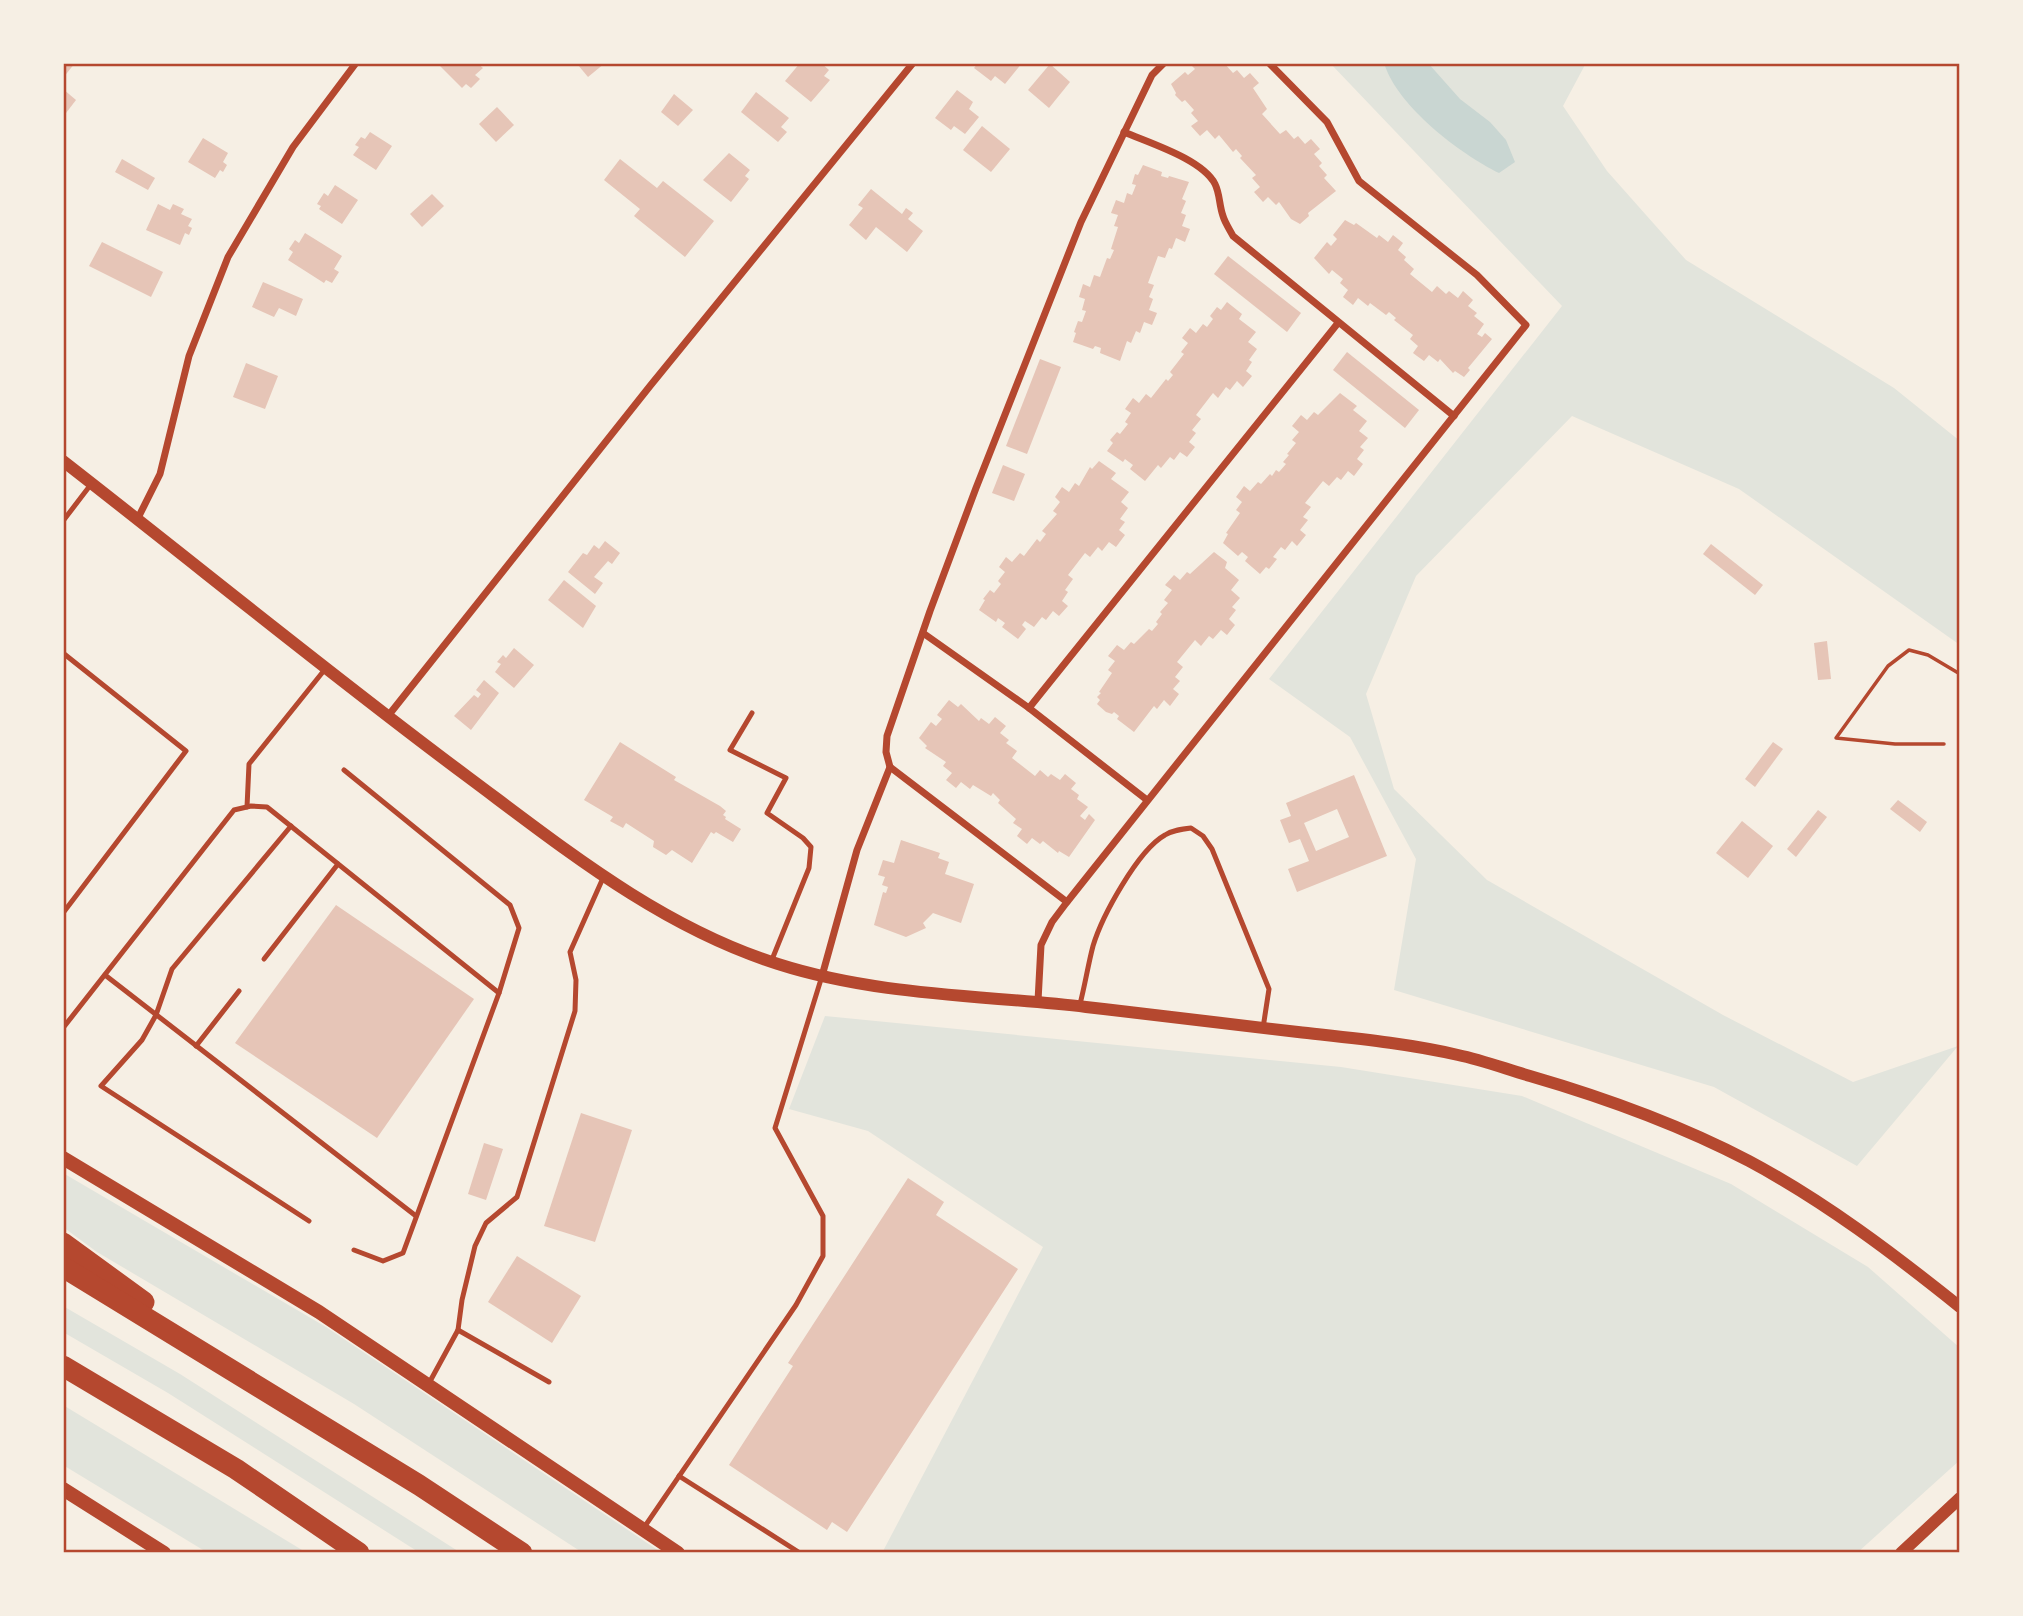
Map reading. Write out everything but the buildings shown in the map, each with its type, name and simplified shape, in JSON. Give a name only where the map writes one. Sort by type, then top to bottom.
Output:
[{"type":"highway","points":[[63,1243],[261,1388]]},
{"type":"highway","points":[[63,1267],[419,1485],[522,1553]]},
{"type":"highway","points":[[63,1366],[236,1469],[359,1553]]},
{"type":"highway","points":[[63,1375],[134,1407]]},
{"type":"main road","points":[[63,1158],[319,1312],[678,1553]]},
{"type":"main road","points":[[63,1489],[164,1553]]},
{"type":"street","points":[[137,520],[160,474],[189,356],[228,257],[293,147],[356,63]]},
{"type":"street","points":[[387,717],[650,386],[913,63]]},
{"type":"street","points":[[822,976],[857,850],[890,767],[887,736],[981,476],[1081,222],[1153,75],[1164,63]]},
{"type":"street","points":[[1038,1001],[1041,945],[1052,922],[1526,325],[1477,275],[1359,181],[1327,122],[1269,63]]},
{"type":"street","points":[[1124,132],[1187,160],[1205,172],[1218,191],[1223,217],[1233,236],[1454,415]]},
{"type":"street","points":[[1029,708],[1338,323]]},
{"type":"street","points":[[63,461],[387,717],[603,878],[718,943],[822,976],[942,996],[1038,1001],[1346,1037],[1456,1054],[1604,1097],[1688,1130],[1753,1163],[1802,1192],[1886,1249],[1960,1307]]},
{"type":"street","points":[[923,633],[1029,708],[1147,800]]},
{"type":"street","points":[[890,767],[1067,902]]},
{"type":"street","points":[[1901,1553],[1960,1498]]},
{"type":"lane","points":[[63,521],[92,483]]},
{"type":"lane","points":[[63,653],[186,751],[63,913]]},
{"type":"lane","points":[[247,807],[249,764],[326,668]]},
{"type":"lane","points":[[752,713],[730,750],[786,778],[767,813],[803,838],[811,847],[809,868],[771,962]]},
{"type":"lane","points":[[344,769],[510,905],[519,928],[499,993],[403,1253],[383,1261],[354,1250]]},
{"type":"lane","points":[[63,1028],[234,810],[247,807],[267,807],[499,993]]},
{"type":"lane","points":[[291,826],[172,969],[156,1015],[142,1040],[102,1086],[309,1221]]},
{"type":"lane","points":[[1080,1006],[1093,945],[1106,914],[1124,883],[1145,852],[1163,835],[1191,828],[1203,836],[1212,849],[1269,989],[1263,1028]]},
{"type":"lane","points":[[264,959],[338,864]]},
{"type":"lane","points":[[427,1386],[458,1330],[462,1300],[486,1223],[517,1197],[575,1012],[576,980],[570,951],[603,878]]},
{"type":"lane","points":[[105,975],[416,1216]]},
{"type":"lane","points":[[643,1529],[796,1305],[822,1256],[823,1216],[775,1128],[822,976]]},
{"type":"lane","points":[[196,1046],[239,991]]},
{"type":"lane","points":[[458,1330],[549,1382]]},
{"type":"lane","points":[[679,1476],[800,1553]]},
{"type":"path","points":[[1944,744],[1895,744],[1836,738],[1888,666],[1909,650],[1928,655],[1960,674]]},
{"type":"shaded area","points":[[1330,63],[1586,63],[1563,106],[1607,171],[1686,260],[1894,388],[1960,441],[1960,645],[1739,489],[1572,416],[1416,576],[1366,694],[1394,789],[1487,880],[1723,1015],[1853,1082],[1958,1046],[1857,1166],[1714,1087],[1394,990],[1416,859],[1350,737],[1269,679],[1562,306]]},
{"type":"shaded area","points":[[1384,63],[1428,63],[1460,99],[1490,122],[1506,140],[1515,162],[1499,173],[1466,154],[1416,112],[1402,96]]},
{"type":"shaded area","points":[[825,1016],[1341,1067],[1522,1096],[1731,1184],[1868,1267],[1960,1348],[1960,1460],[1857,1553],[882,1553],[1043,1247],[868,1131],[789,1109]]},
{"type":"shaded area","points":[[63,1173],[326,1327],[662,1553],[583,1553],[354,1404],[97,1252],[63,1227]]},
{"type":"shaded area","points":[[63,1306],[180,1374],[461,1553],[420,1553],[168,1393],[63,1332]]},
{"type":"shaded area","points":[[63,1405],[307,1553],[208,1553],[63,1465]]}]
